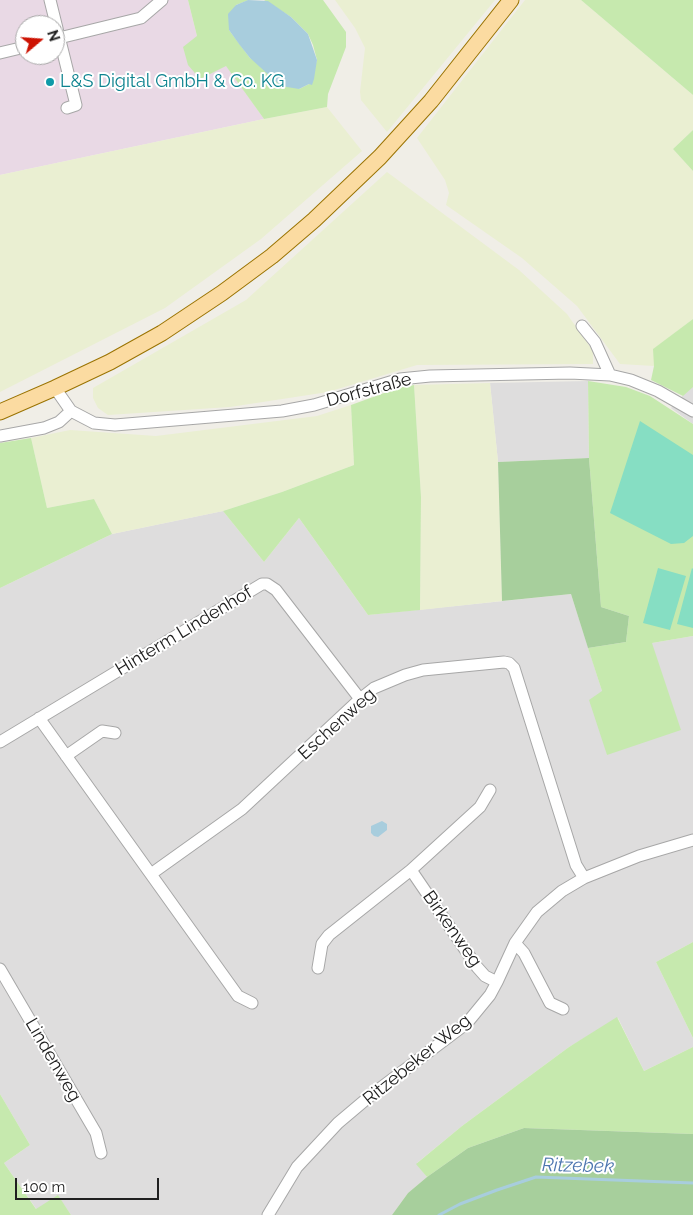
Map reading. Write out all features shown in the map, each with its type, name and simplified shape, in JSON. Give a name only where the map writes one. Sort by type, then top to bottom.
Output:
[{"type":"main road","points":[[0,412],[110,362],[162,334],[272,256],[314,220],[380,157],[431,101],[511,0]]},
{"type":"street","points":[[50,0],[53,15]]},
{"type":"street","points":[[65,36],[141,18],[162,0]]},
{"type":"street","points":[[0,53],[15,49]]},
{"type":"street","points":[[65,65],[76,105],[67,108]]},
{"type":"street","points":[[582,326],[595,342],[610,375]]},
{"type":"street","name":"Dorfstraße","points":[[56,388],[71,411],[94,423],[115,425],[282,411],[314,406],[400,379],[430,376],[570,373],[610,375],[631,380],[658,391],[693,411]]},
{"type":"street","points":[[0,436],[44,428],[59,422],[71,411]]},
{"type":"street","name":"Hinterm Lindenhof","points":[[0,742],[262,584],[267,584],[276,590],[360,699]]},
{"type":"street","name":"Eschenweg","points":[[151,874],[242,808],[374,688],[405,675],[423,670],[450,666],[509,663],[514,668],[576,865],[584,878]]},
{"type":"street","points":[[39,718],[238,996],[252,1002]]},
{"type":"street","points":[[66,756],[102,731],[116,733]]},
{"type":"street","points":[[318,968],[322,944],[329,935],[411,870],[480,807],[490,790]]},
{"type":"street","name":"Ritzebeker Weg","points":[[268,1215],[297,1168],[333,1128],[370,1096],[467,1023],[497,982],[515,943],[537,912],[562,892],[584,878],[639,856],[693,840]]},
{"type":"street","name":"Birkenweg","points":[[411,870],[477,967],[486,976],[497,982]]},
{"type":"street","points":[[515,943],[524,953],[550,1003],[563,1009]]},
{"type":"street","name":"Lindenweg","points":[[0,969],[96,1133],[101,1153]]},
{"type":"shaded area","points":[[0,0],[188,0],[197,36],[226,65],[264,119],[0,175]]},
{"type":"shaded area","points":[[588,381],[589,458],[498,462],[490,383]]},
{"type":"shaded area","points":[[693,387],[693,424],[671,408]]},
{"type":"shaded area","points":[[223,511],[264,562],[299,518],[368,615],[571,594],[602,691],[607,755],[652,643],[693,636],[693,942],[656,962],[693,1038],[693,1047],[644,1071],[618,1018],[569,1047],[462,1126],[417,1163],[427,1177],[408,1193],[392,1215],[71,1215],[58,1196],[37,1210],[4,1163],[30,1145],[0,1094],[0,588],[112,534]]},
{"type":"green space","points":[[188,0],[249,0],[236,5],[229,30],[250,58],[299,89],[309,84],[317,60],[313,45],[308,34],[291,17],[264,0],[323,0],[346,32],[346,47],[328,94],[327,107],[264,119],[226,66],[200,79],[188,65],[183,47],[197,36]]},
{"type":"green space","points":[[335,0],[495,0],[387,132],[361,100],[360,92],[365,48],[355,28]]},
{"type":"green space","points":[[525,0],[581,0],[693,95],[693,130],[673,149],[693,171],[693,319],[654,349],[654,366],[620,364],[577,306],[522,258],[446,205],[449,193],[445,180],[417,138]]},
{"type":"green space","points":[[581,0],[693,0],[693,95]]},
{"type":"green space","points":[[327,107],[362,151],[261,239],[165,308],[0,392],[0,175]]},
{"type":"green space","points":[[693,130],[693,171],[673,149]]},
{"type":"green space","points":[[387,172],[519,270],[567,314],[593,351],[593,364],[417,365],[328,392],[230,407],[108,415],[98,408],[93,398],[93,388],[246,300]]},
{"type":"green space","points":[[693,319],[693,387],[683,396],[651,380],[654,366],[653,349]]},
{"type":"green space","points":[[588,381],[626,387],[650,396],[693,424],[693,636],[652,643],[681,730],[607,755],[589,700],[602,691],[588,648],[626,642],[629,616],[601,607],[589,458]]},
{"type":"green space","points":[[490,383],[498,462],[502,601],[420,610],[421,497],[414,385]]},
{"type":"green space","points":[[414,385],[421,497],[420,610],[368,615],[299,518],[264,562],[223,511],[282,492],[354,465],[351,405],[398,388]]},
{"type":"green space","points":[[351,405],[354,465],[282,492],[223,511],[112,534],[94,499],[47,508],[31,438],[70,430],[156,436],[317,416]]},
{"type":"green space","points":[[640,421],[693,455],[693,536],[684,543],[671,544],[610,513]]},
{"type":"green space","points":[[31,438],[47,508],[94,499],[112,534],[0,588],[0,443]]},
{"type":"green space","points":[[589,458],[601,607],[629,616],[626,642],[588,648],[571,594],[502,601],[498,462]]},
{"type":"green space","points":[[658,568],[686,576],[670,630],[643,623]]},
{"type":"green space","points":[[693,569],[693,628],[677,624]]},
{"type":"green space","points":[[693,942],[693,1038],[656,962]]},
{"type":"green space","points":[[617,1017],[644,1071],[693,1047],[693,1134],[524,1128],[468,1148],[427,1177],[416,1164],[462,1126],[569,1047]]},
{"type":"green space","points":[[0,1094],[30,1145],[4,1163],[36,1209],[58,1195],[71,1215],[0,1215]]},
{"type":"green space","points":[[524,1128],[693,1134],[693,1215],[392,1215],[408,1193],[468,1148]]},
{"type":"water","points":[[248,0],[268,1],[291,17],[308,34],[317,60],[312,85],[309,84],[299,89],[281,86],[250,58],[239,44],[229,30],[228,14],[236,5]]},
{"type":"water","points":[[382,821],[387,824],[387,830],[378,837],[374,836],[371,833],[371,826]]},
{"type":"waterway","name":"Ritzebek","points":[[439,1215],[460,1204],[536,1177],[693,1183]]},
{"type":"place","name":"L&S Digital GmbH & Co. KG","points":[[50,82]]}]
